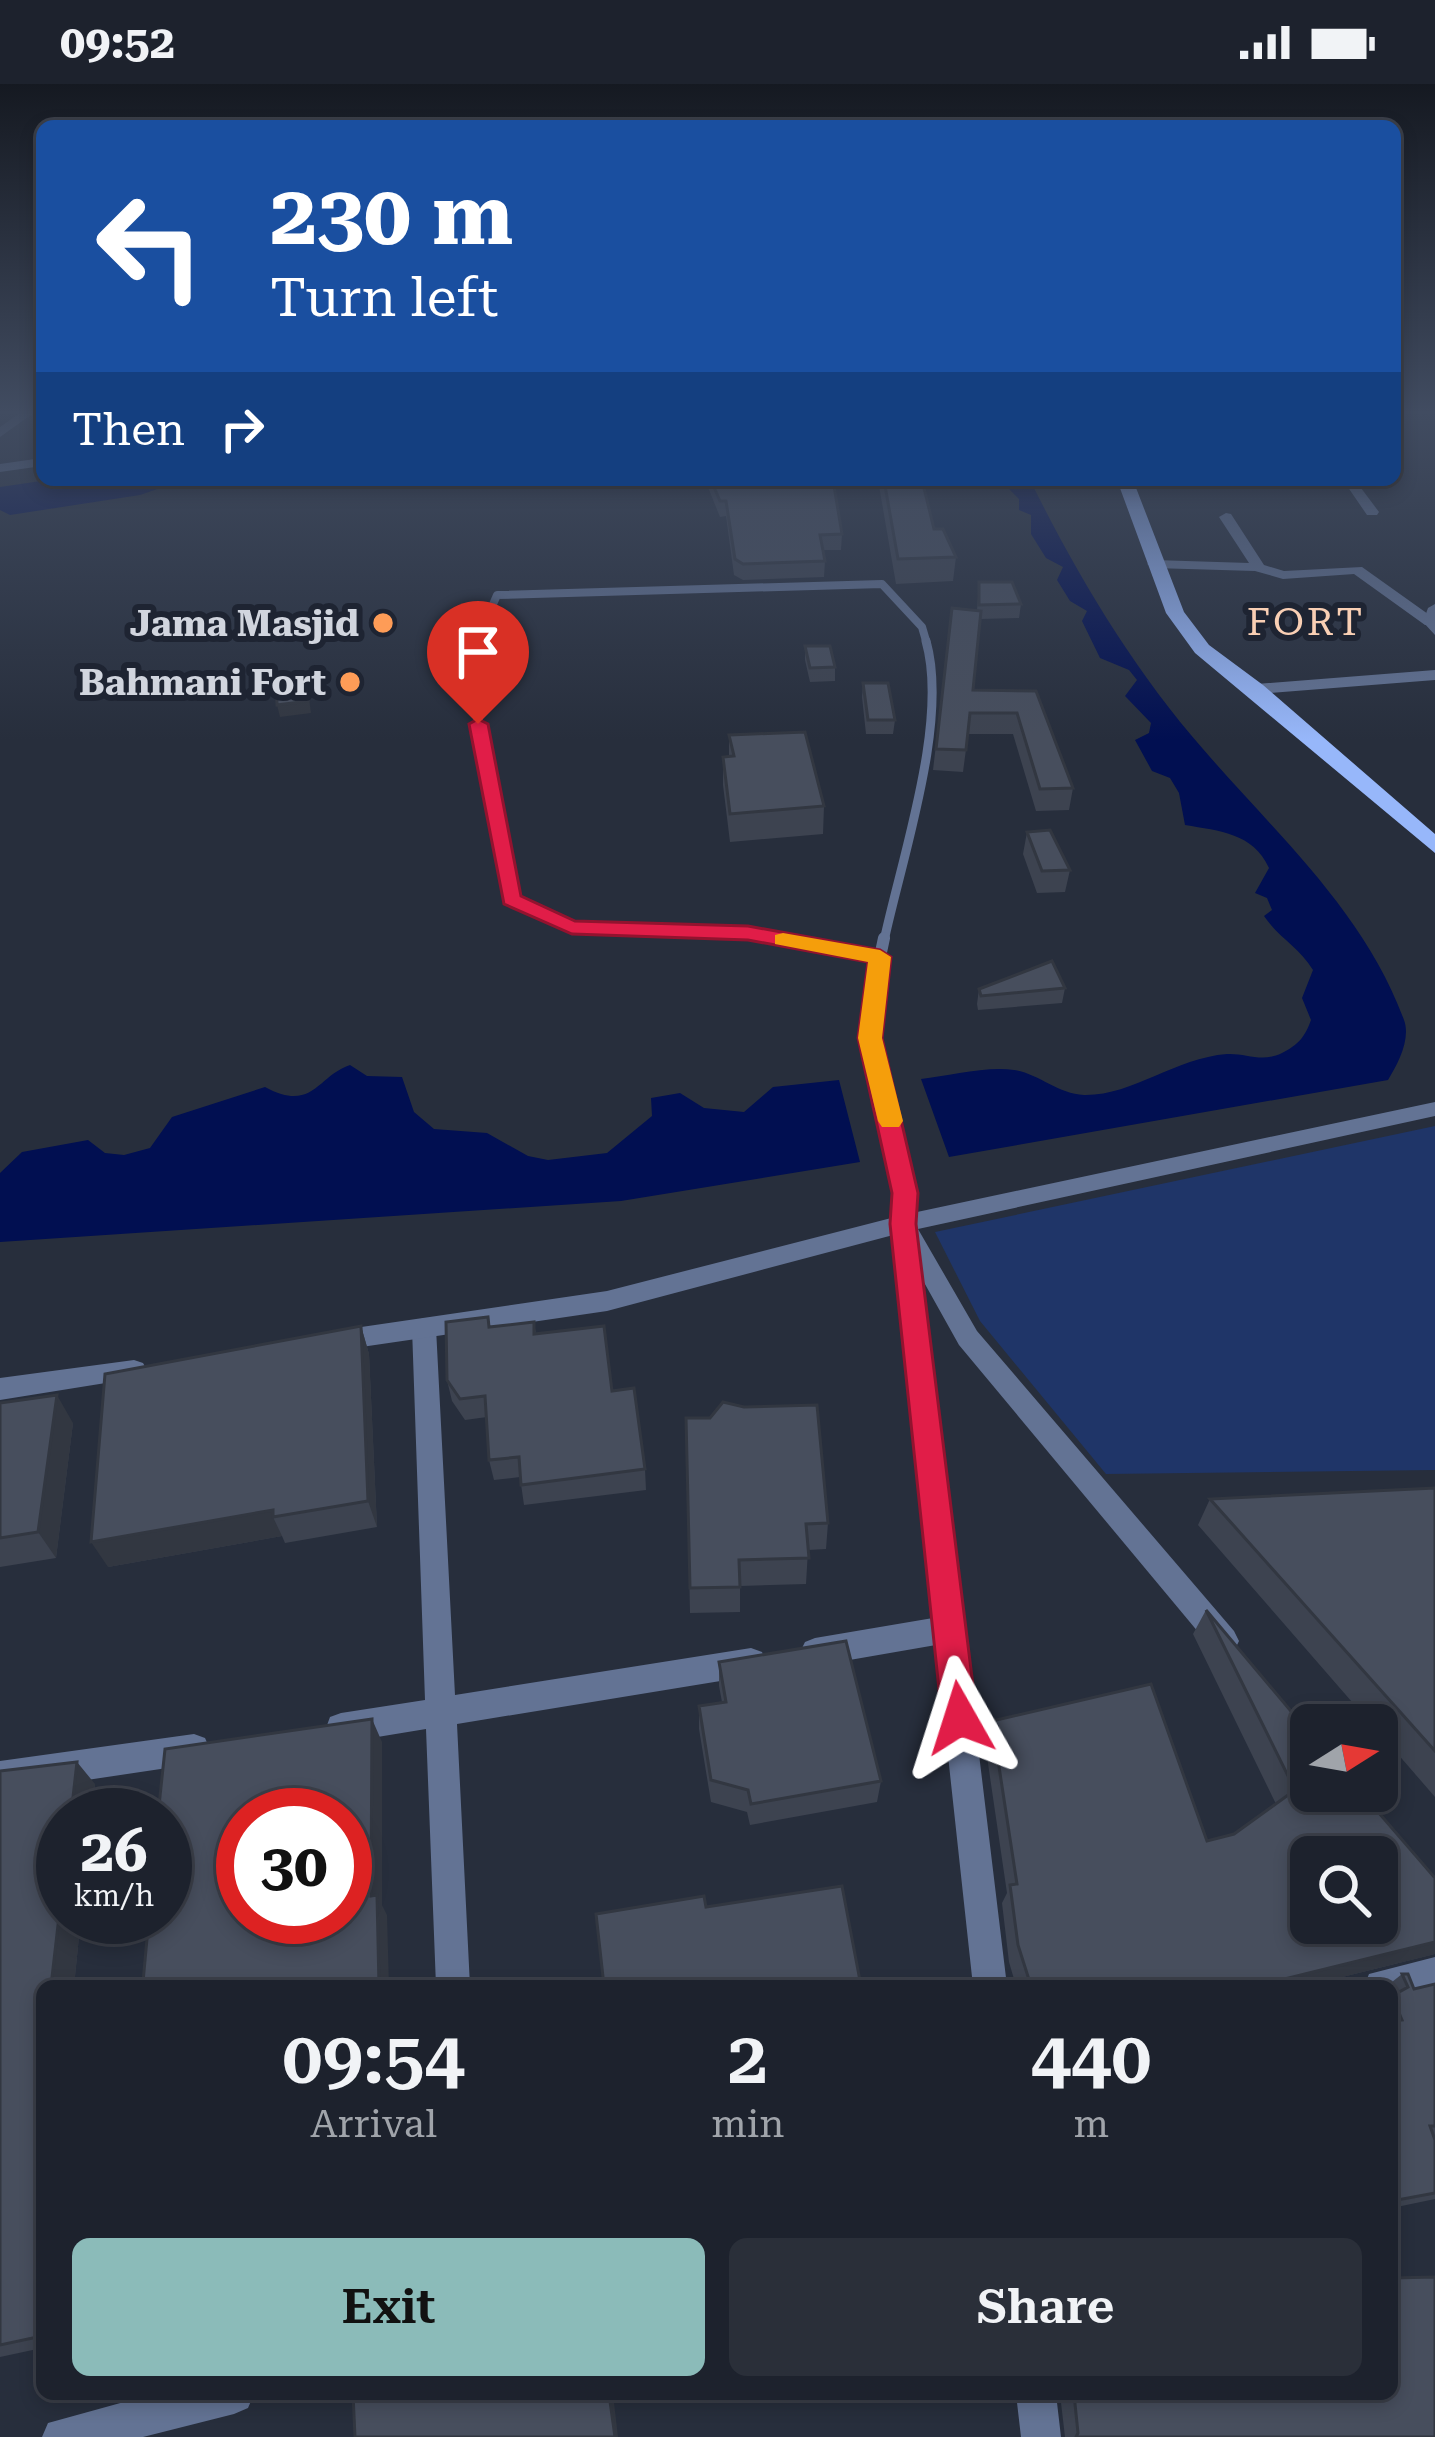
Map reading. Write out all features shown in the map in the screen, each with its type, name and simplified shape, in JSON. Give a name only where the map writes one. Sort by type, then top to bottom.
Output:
[{"type":"main road","points":[[1139,521],[1175,613],[1202,650],[1256,689],[1435,846]]},
{"type":"street","points":[[1228,521],[1258,568]]},
{"type":"street","points":[[1154,564],[1258,568],[1280,574],[1358,570],[1433,620]]},
{"type":"street","points":[[1256,689],[1435,675]]},
{"type":"street","points":[[306,1345],[607,1301],[903,1224],[1435,1109]]},
{"type":"street","points":[[903,1224],[989,1980]]},
{"type":"street","points":[[903,1224],[968,1338],[1237,1655]]},
{"type":"street","points":[[424,1328],[453,1980]]},
{"type":"street","points":[[0,1389],[165,1366]]},
{"type":"street","points":[[302,1734],[950,1629]]},
{"type":"street","points":[[0,1777],[232,1744]]},
{"type":"street","points":[[1398,1982],[1435,1974]]},
{"type":"street","points":[[62,2437],[210,2400]]},
{"type":"street","points":[[1037,2400],[1041,2437]]},
{"type":"lane","points":[[880,957],[748,933],[572,928],[511,899],[468,664],[497,595],[882,584],[922,627],[936,675],[932,722],[880,957],[870,1038],[905,1193],[903,1224]]},
{"type":"shaded area","points":[[1031,521],[1051,521],[1153,687],[1316,876],[1366,944],[1406,1027],[1402,1051],[1388,1080],[949,1157],[921,1079],[1003,1069],[1023,1072],[1075,1094],[1102,1094],[1208,1057],[1275,1056],[1297,1044],[1311,1020],[1302,998],[1313,970],[1264,916],[1272,910],[1267,898],[1255,893],[1269,868],[1245,841],[1185,825],[1179,793],[1170,778],[1152,771],[1135,740],[1149,733],[1151,723],[1125,696],[1137,680],[1129,670],[1100,658],[1082,621],[1087,611],[1070,601],[1057,580],[1063,567],[1046,558],[1031,534]]},
{"type":"shaded area","points":[[350,1065],[367,1076],[402,1077],[414,1112],[434,1129],[487,1133],[528,1156],[548,1160],[607,1153],[652,1116],[651,1098],[680,1093],[704,1108],[744,1112],[773,1087],[839,1080],[860,1162],[621,1201],[0,1242],[0,1173],[22,1152],[88,1140],[105,1153],[124,1155],[150,1148],[172,1117],[265,1087],[281,1094],[304,1094]]},
{"type":"shaded area","points":[[1435,1126],[1435,1470],[1106,1474],[980,1321],[935,1232]]},
{"type":"building","points":[[729,521],[840,521],[842,534],[820,535],[825,561],[743,564],[735,559]]},
{"type":"building","points":[[891,521],[932,521],[934,529],[943,529],[956,557],[898,559]]},
{"type":"building","points":[[979,582],[1012,582],[1021,604],[979,605]]},
{"type":"building","points":[[952,608],[981,611],[973,690],[1036,691],[1073,788],[1040,789],[1017,713],[970,713],[966,750],[936,749]]},
{"type":"building","points":[[805,646],[830,646],[835,667],[810,668]]},
{"type":"building","points":[[306,676],[308,701],[277,705],[276,679]]},
{"type":"building","points":[[863,683],[888,683],[895,720],[868,720]]},
{"type":"building","points":[[805,732],[824,806],[730,814],[723,757],[734,756],[729,735]]},
{"type":"building","points":[[1050,830],[1070,870],[1042,871],[1027,832]]},
{"type":"building","points":[[1052,961],[1065,988],[981,996],[979,989]]},
{"type":"building","points":[[488,1317],[489,1327],[534,1322],[534,1334],[604,1326],[612,1391],[634,1388],[645,1469],[521,1485],[519,1457],[489,1460],[485,1396],[460,1399],[447,1380],[446,1322]]},
{"type":"building","points":[[361,1326],[368,1501],[273,1517],[273,1510],[91,1542],[105,1374]]},
{"type":"building","points":[[57,1395],[38,1532],[0,1538],[0,1403]]},
{"type":"building","points":[[723,1402],[744,1407],[817,1405],[828,1523],[806,1524],[809,1558],[739,1560],[740,1587],[690,1588],[686,1418],[710,1418]]},
{"type":"building","points":[[1435,1488],[1435,1751],[1398,1704],[1393,1704],[1210,1499]]},
{"type":"building","points":[[1206,1610],[1290,1710],[1290,1780]]},
{"type":"building","points":[[846,1641],[881,1781],[751,1804],[748,1790],[711,1780],[699,1706],[726,1702],[719,1662]]},
{"type":"building","points":[[1151,1684],[1207,1841],[1234,1834],[1290,1794],[1290,1812],[1378,1812],[1435,1878],[1435,1942],[1280,1980],[1029,1980],[1018,1945],[1010,1885],[1017,1884],[992,1721]]},
{"type":"building","points":[[372,1719],[372,1788],[216,1788],[216,1944],[372,1944],[372,1896],[377,1895],[379,1980],[143,1980],[147,1944],[192,1944],[192,1788],[161,1788],[165,1749]]},
{"type":"building","points":[[77,1762],[74,1788],[36,1788],[36,1944],[56,1944],[52,1980],[36,1980],[36,2337],[0,2345],[0,1771]]},
{"type":"building","points":[[842,1886],[860,1980],[603,1980],[596,1914],[704,1896],[706,1907]]},
{"type":"building","points":[[1402,1974],[1408,1974],[1414,1989],[1435,1984],[1435,2126],[1430,2126],[1435,2140],[1435,2193],[1398,2200],[1398,2020],[1402,2020],[1398,1993],[1408,1987]]},
{"type":"building","points":[[1435,2277],[1435,2437],[1076,2437],[1075,2400],[1398,2400],[1398,2278]]},
{"type":"building","points":[[353,2400],[610,2400],[615,2437],[355,2437]]},
{"type":"slow traffic","points":[[783,940],[880,957],[872,992],[870,1038],[891,1121]]},
{"type":"place","name":"Jama Masjid","points":[[383,623]]},
{"type":"place","name":"Bahmani Fort","points":[[350,682]]},
{"type":"district","name":"FORT","points":[[1306,621]]},
{"type":"route","points":[[478,724],[506,848],[511,899],[572,928],[748,933],[880,957],[872,992],[870,1038],[905,1193],[903,1224],[960,1718]]}]
